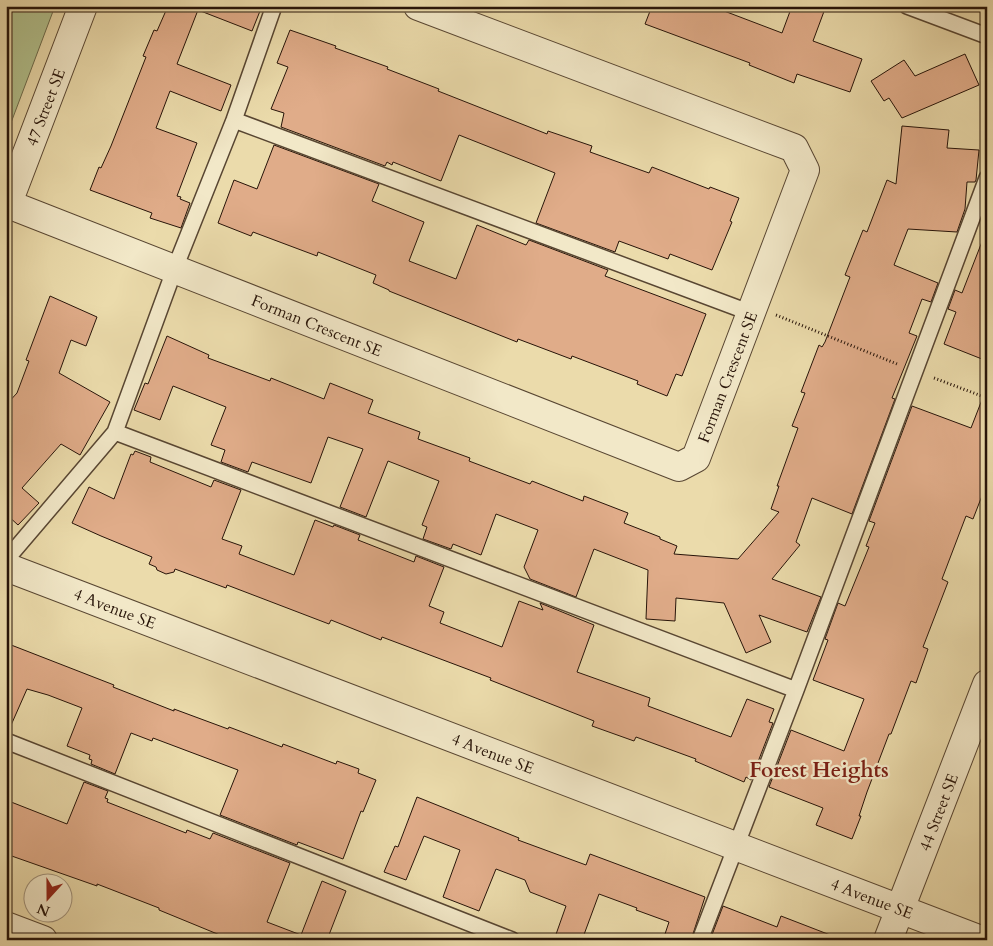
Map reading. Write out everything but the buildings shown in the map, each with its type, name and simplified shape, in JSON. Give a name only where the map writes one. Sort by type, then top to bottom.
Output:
[{"type":"street","name":"47 Street SE","points":[[7,206],[83,6]]},
{"type":"street","name":"Forman Crescent SE","points":[[7,206],[175,268],[679,467],[696,458],[805,170],[794,148],[418,6]]},
{"type":"street","name":"4 Avenue SE","points":[[6,567],[980,940]]},
{"type":"street","name":"44 Street SE","points":[[888,940],[987,684]]},
{"type":"street","points":[[6,926],[43,940]]},
{"type":"lane","points":[[6,560],[115,432],[175,268],[234,120],[274,6]]},
{"type":"lane","points":[[907,6],[987,36]]},
{"type":"lane","points":[[234,120],[751,312]]},
{"type":"lane","points":[[700,940],[796,690],[987,178]]},
{"type":"lane","points":[[115,432],[796,690]]},
{"type":"lane","points":[[6,740],[512,940]]},
{"type":"path","points":[[751,312],[773,314],[987,398]]},
{"type":"green space","points":[[6,6],[55,6],[6,136]]},
{"type":"district","name":"Forest Heights","points":[[819,770]]}]
